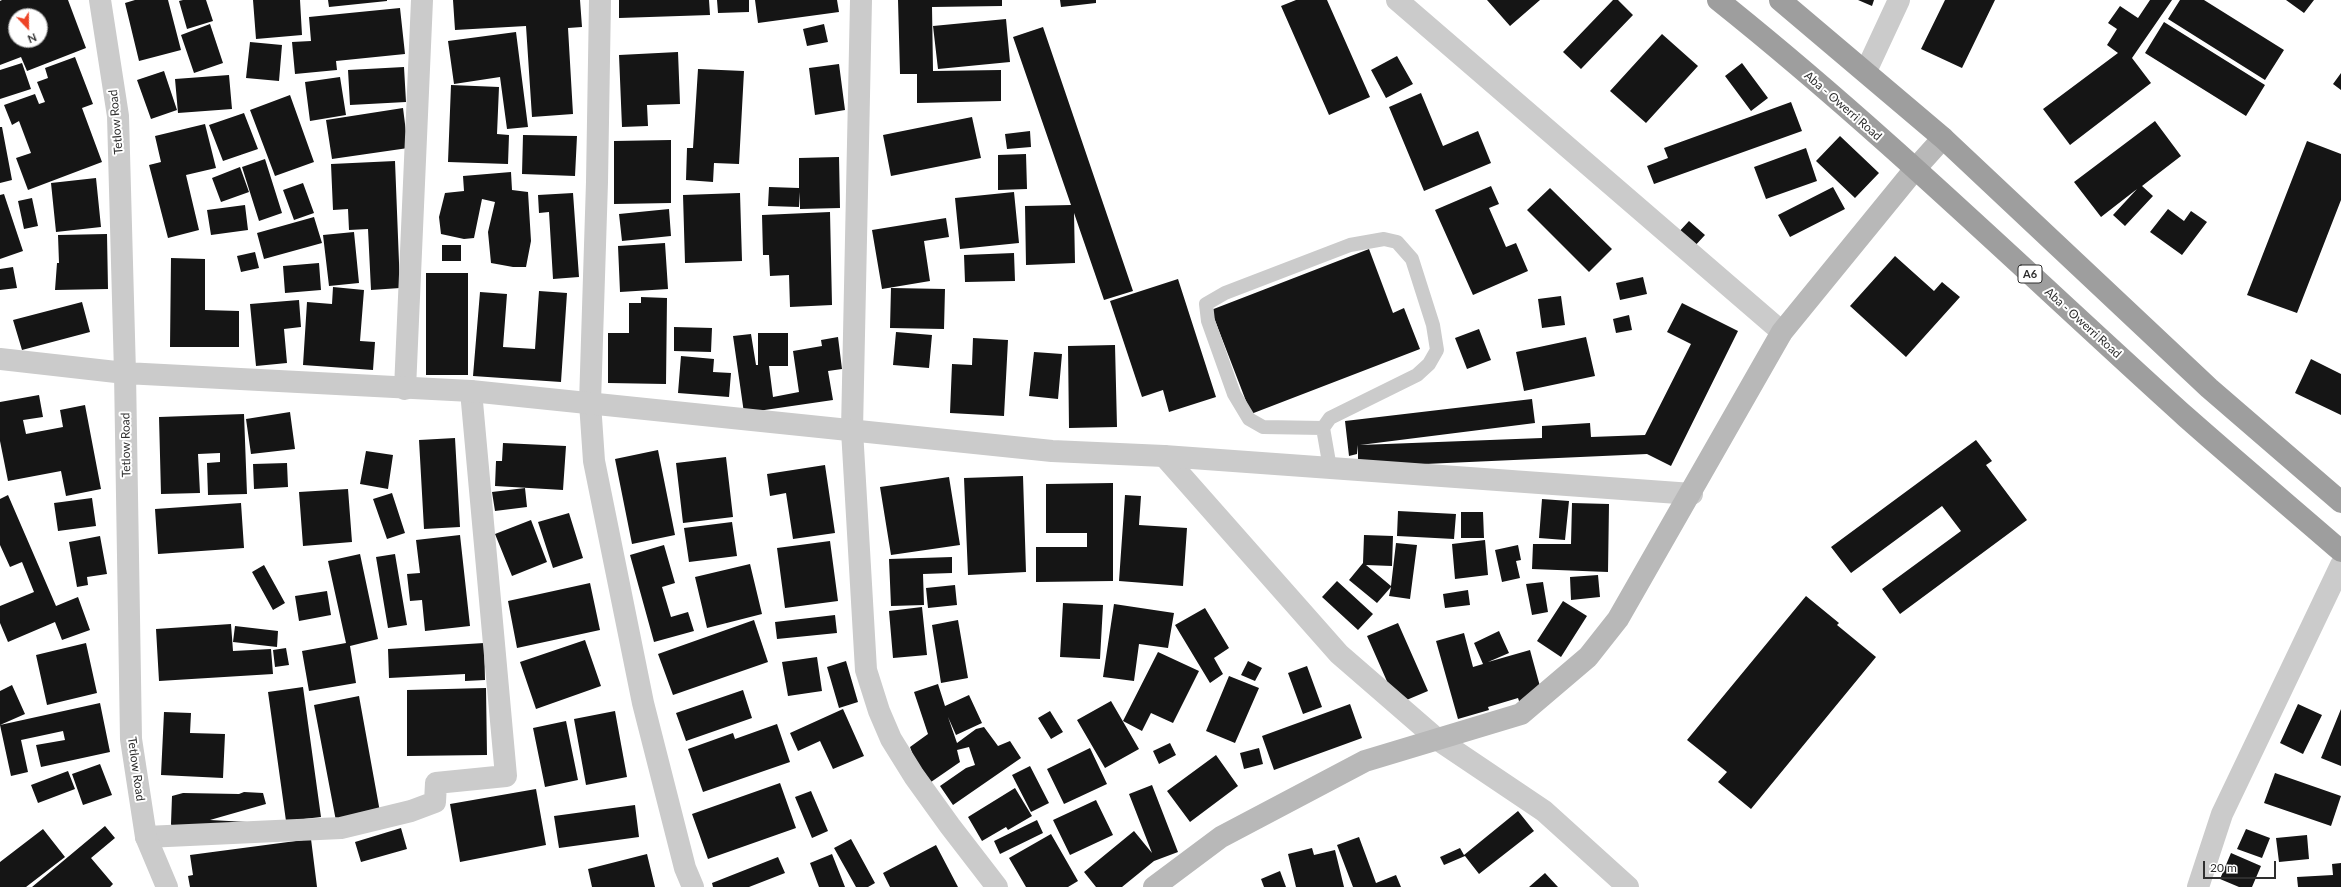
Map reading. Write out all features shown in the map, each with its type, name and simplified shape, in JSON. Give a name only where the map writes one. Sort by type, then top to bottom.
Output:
[{"type":"highway","name":"Aba - Owerri Road","points":[[1718,0],[1758,32],[1915,169],[2188,418],[2341,551]]},
{"type":"highway","points":[[1780,0],[1866,71],[1943,138],[2210,388],[2341,502]]},
{"type":"main road","points":[[1154,887],[1221,837],[1365,761],[1520,714],[1588,657],[1618,619],[1692,494],[1782,332],[1915,169],[1943,138]]},
{"type":"street","name":"Tetlow Road","points":[[100,0],[118,116],[125,373],[131,739],[146,837],[167,887]]},
{"type":"street","points":[[405,389],[422,0]]},
{"type":"street","points":[[600,0],[597,182],[590,403],[594,461],[643,703],[685,868],[693,887]]},
{"type":"street","points":[[861,0],[852,430],[866,670],[872,692],[892,739],[914,776],[997,887]]},
{"type":"street","points":[[1397,0],[1782,332]]},
{"type":"street","points":[[1866,71],[1899,0]]},
{"type":"street","points":[[0,359],[125,373],[405,389],[471,391],[1052,451],[1164,456],[1692,494]]},
{"type":"street","points":[[146,837],[341,828],[411,811],[435,802],[436,783],[506,776],[471,391]]},
{"type":"street","points":[[1164,456],[1339,654],[1437,739],[1544,811],[1628,887]]},
{"type":"street","points":[[2198,887],[2222,814],[2341,564]]},
{"type":"lane","points":[[1322,428],[1263,427],[1249,419],[1234,394],[1208,321],[1206,304],[1225,293],[1350,245],[1384,239],[1397,242],[1412,259],[1433,326],[1437,350],[1429,364],[1417,376],[1330,418],[1322,428],[1330,468]]},
{"type":"building","points":[[68,0],[86,48],[27,71],[21,57],[0,65],[0,1]]},
{"type":"building","points":[[135,0],[168,0],[181,50],[139,61],[125,3]]},
{"type":"building","points":[[206,0],[213,21],[187,29],[179,1]]},
{"type":"building","points":[[253,0],[300,0],[302,35],[256,39]]},
{"type":"building","points":[[328,0],[387,0],[387,1],[329,7]]},
{"type":"building","points":[[453,0],[580,0],[582,27],[568,28],[573,114],[532,117],[526,26],[455,30]]},
{"type":"building","points":[[619,0],[709,0],[710,15],[619,18]]},
{"type":"building","points":[[717,0],[749,0],[749,12],[718,13]]},
{"type":"building","points":[[755,0],[837,0],[839,12],[758,23]]},
{"type":"building","points":[[898,0],[1002,0],[1002,6],[932,7],[933,71],[1001,70],[1001,101],[917,103],[917,74],[900,74]]},
{"type":"building","points":[[1060,0],[1096,0],[1096,3],[1061,7]]},
{"type":"building","points":[[1296,0],[1327,0],[1370,97],[1329,115],[1281,6]]},
{"type":"building","points":[[1487,0],[1540,0],[1510,26]]},
{"type":"building","points":[[1613,0],[1618,0],[1633,15],[1581,69],[1563,52]]},
{"type":"building","points":[[1858,0],[1874,0],[1872,6]]},
{"type":"building","points":[[1945,0],[1995,0],[1962,68],[1921,49]]},
{"type":"building","points":[[2150,0],[2172,0],[2132,58],[2151,83],[2070,145],[2043,109],[2118,53],[2107,45],[2117,29],[2108,23],[2120,6],[2138,18]]},
{"type":"building","points":[[2180,0],[2204,0],[2284,50],[2265,80],[2168,19]]},
{"type":"building","points":[[2286,0],[2314,0],[2304,13]]},
{"type":"building","points":[[400,8],[405,54],[336,61],[337,70],[295,74],[292,42],[311,41],[309,17]]},
{"type":"building","points":[[1006,19],[1010,62],[938,69],[933,26]]},
{"type":"building","points":[[2164,22],[2265,85],[2246,116],[2145,53]]},
{"type":"building","points":[[210,24],[223,63],[194,73],[181,35]]},
{"type":"building","points":[[824,24],[828,42],[807,46],[803,29]]},
{"type":"building","points":[[1043,27],[1133,291],[1104,300],[1074,213],[1075,263],[1026,265],[1025,206],[1071,205],[1013,37]]},
{"type":"building","points":[[516,32],[528,127],[507,129],[500,77],[454,84],[448,41]]},
{"type":"building","points":[[1662,34],[1698,66],[1646,123],[1610,91]]},
{"type":"building","points":[[250,42],[282,45],[279,81],[246,78]]},
{"type":"building","points":[[678,52],[680,104],[647,105],[648,126],[622,127],[619,55]]},
{"type":"building","points":[[1397,56],[1413,84],[1386,98],[1371,70]]},
{"type":"building","points":[[75,57],[93,104],[82,108],[102,162],[28,190],[16,158],[31,153],[19,121],[12,125],[4,105],[35,94],[39,104],[45,102],[37,82],[48,78],[45,68]]},
{"type":"building","points":[[22,63],[31,89],[0,99],[0,70]]},
{"type":"building","points":[[1742,63],[1768,98],[1751,111],[1725,76]]},
{"type":"building","points":[[839,64],[845,110],[815,115],[809,68]]},
{"type":"building","points":[[404,67],[406,102],[350,105],[348,70]]},
{"type":"building","points":[[698,69],[744,71],[739,164],[714,163],[713,182],[686,180],[687,148],[693,148]]},
{"type":"building","points":[[164,71],[177,110],[151,119],[137,80]]},
{"type":"building","points":[[2341,73],[2341,90],[2333,84]]},
{"type":"building","points":[[229,75],[232,109],[178,113],[175,79]]},
{"type":"building","points":[[340,77],[346,115],[310,121],[305,82]]},
{"type":"building","points":[[451,85],[499,87],[497,134],[509,135],[508,164],[448,162]]},
{"type":"building","points":[[1421,93],[1443,146],[1478,131],[1491,163],[1424,191],[1389,107]]},
{"type":"building","points":[[290,95],[314,162],[275,176],[250,110]]},
{"type":"building","points":[[1791,102],[1802,131],[1654,184],[1647,166],[1668,158],[1664,148]]},
{"type":"building","points":[[403,108],[408,148],[332,159],[326,120]]},
{"type":"building","points":[[244,113],[258,149],[223,161],[209,125]]},
{"type":"building","points":[[972,117],[981,158],[891,176],[883,135]]},
{"type":"building","points":[[2155,121],[2181,156],[2142,186],[2153,196],[2125,226],[2113,215],[2137,189],[2101,217],[2074,182]]},
{"type":"building","points":[[205,124],[216,168],[186,175],[199,230],[168,238],[149,165],[161,162],[155,136]]},
{"type":"building","points":[[0,127],[2,127],[12,180],[0,183]]},
{"type":"building","points":[[1030,131],[1031,147],[1007,149],[1005,134]]},
{"type":"building","points":[[523,135],[577,136],[575,176],[522,174]]},
{"type":"building","points":[[1840,136],[1879,173],[1855,198],[1816,161]]},
{"type":"building","points":[[671,140],[671,203],[614,204],[614,141]]},
{"type":"building","points":[[2307,141],[2341,154],[2341,200],[2297,313],[2247,295]]},
{"type":"building","points":[[1806,148],[1817,181],[1766,199],[1754,167]]},
{"type":"building","points":[[1026,154],[1027,189],[998,190],[998,155]]},
{"type":"building","points":[[839,157],[840,208],[800,209],[800,192],[799,207],[768,206],[769,187],[799,188],[799,158]]},
{"type":"building","points":[[265,159],[282,213],[259,221],[242,167]]},
{"type":"building","points":[[395,161],[400,288],[371,290],[368,229],[349,230],[348,209],[333,210],[331,164]]},
{"type":"building","points":[[240,167],[249,192],[221,202],[212,178]]},
{"type":"building","points":[[511,172],[512,190],[528,192],[531,241],[526,267],[513,267],[491,263],[488,232],[495,202],[482,199],[474,238],[464,239],[441,234],[439,217],[445,193],[464,191],[463,176]]},
{"type":"building","points":[[96,178],[101,227],[56,232],[51,183]]},
{"type":"building","points":[[303,183],[314,213],[294,220],[283,190]]},
{"type":"building","points":[[1491,186],[1499,204],[1489,208],[1506,247],[1516,243],[1528,271],[1473,295],[1435,210]]},
{"type":"building","points":[[1833,187],[1845,209],[1790,237],[1778,215]]},
{"type":"building","points":[[1550,188],[1612,249],[1589,272],[1527,210]]},
{"type":"building","points":[[1014,192],[1019,243],[960,249],[955,198]]},
{"type":"building","points":[[573,193],[579,277],[553,279],[549,212],[539,213],[538,195]]},
{"type":"building","points":[[740,193],[742,261],[685,263],[683,195]]},
{"type":"building","points":[[4,194],[23,251],[0,259],[0,195]]},
{"type":"building","points":[[32,198],[38,226],[24,229],[18,201]]},
{"type":"building","points":[[245,205],[248,230],[211,235],[207,210]]},
{"type":"building","points":[[669,209],[671,236],[622,241],[619,214]]},
{"type":"building","points":[[2168,209],[2184,221],[2191,211],[2207,222],[2182,255],[2150,232]]},
{"type":"building","points":[[830,212],[832,305],[790,307],[789,275],[770,276],[769,255],[763,255],[762,215]]},
{"type":"building","points":[[314,217],[322,243],[264,259],[257,233]]},
{"type":"building","points":[[946,218],[949,237],[924,241],[930,281],[882,289],[872,230]]},
{"type":"building","points":[[1689,221],[1705,235],[1692,249],[1677,234]]},
{"type":"building","points":[[354,232],[359,283],[329,286],[323,235]]},
{"type":"building","points":[[107,234],[108,289],[55,290],[57,263],[59,263],[58,235]]},
{"type":"building","points":[[665,243],[668,289],[620,292],[618,246]]},
{"type":"building","points":[[442,245],[461,245],[461,261],[442,261]]},
{"type":"building","points":[[1369,249],[1393,313],[1404,308],[1420,349],[1251,414],[1211,310]]},
{"type":"building","points":[[255,252],[259,268],[241,272],[237,256]]},
{"type":"building","points":[[1014,253],[1015,281],[965,282],[964,255]]},
{"type":"building","points":[[1895,256],[1934,291],[1942,282],[1960,297],[1906,357],[1850,306]]},
{"type":"building","points":[[171,258],[205,259],[205,310],[239,311],[239,347],[170,347]]},
{"type":"building","points":[[319,263],[321,290],[285,293],[283,266]]},
{"type":"building","points":[[13,267],[17,288],[0,290],[0,269]]},
{"type":"building","points":[[426,273],[468,273],[468,375],[426,375]]},
{"type":"building","points":[[1643,277],[1647,294],[1620,300],[1616,283]]},
{"type":"building","points":[[1178,279],[1216,397],[1169,412],[1163,390],[1142,397],[1110,301]]},
{"type":"building","points":[[333,287],[364,290],[360,341],[375,342],[373,370],[303,365],[307,302],[332,304]]},
{"type":"building","points":[[891,288],[945,289],[944,329],[890,328]]},
{"type":"building","points":[[539,291],[567,293],[561,382],[473,376],[480,292],[507,294],[503,347],[535,349]]},
{"type":"building","points":[[1561,296],[1565,325],[1542,328],[1538,299]]},
{"type":"building","points":[[641,297],[667,298],[666,384],[608,383],[608,333],[629,333],[629,303],[641,303]]},
{"type":"building","points":[[299,300],[301,327],[284,329],[287,363],[256,366],[250,304]]},
{"type":"building","points":[[82,302],[90,332],[22,350],[13,320]]},
{"type":"building","points":[[1682,303],[1738,331],[1671,466],[1647,454],[1358,467],[1358,445],[1357,454],[1349,456],[1345,421],[1532,399],[1535,423],[1360,445],[1542,438],[1542,426],[1590,423],[1591,437],[1645,435],[1691,344],[1667,332]]},
{"type":"building","points":[[1629,315],[1632,330],[1616,333],[1613,319]]},
{"type":"building","points":[[674,327],[712,328],[711,352],[674,351]]},
{"type":"building","points":[[1479,329],[1491,360],[1467,369],[1455,338]]},
{"type":"building","points":[[896,332],[932,335],[929,368],[893,365]]},
{"type":"building","points":[[758,333],[788,333],[788,366],[769,366],[773,397],[799,392],[793,351],[822,346],[821,340],[838,337],[842,369],[828,371],[833,400],[744,413],[733,336],[751,334],[756,365],[758,365]]},
{"type":"building","points":[[1586,337],[1595,376],[1524,391],[1516,352]]},
{"type":"building","points":[[973,338],[1008,340],[1004,416],[950,413],[952,364],[972,365]]},
{"type":"building","points":[[1115,345],[1117,427],[1069,428],[1068,346]]},
{"type":"building","points":[[1034,352],[1062,354],[1058,399],[1029,396]]},
{"type":"building","points":[[681,356],[714,359],[713,372],[731,373],[729,397],[678,393]]},
{"type":"building","points":[[2311,359],[2341,374],[2341,415],[2295,393]]},
{"type":"building","points":[[39,395],[43,417],[23,420],[26,434],[63,427],[60,410],[85,405],[101,489],[66,496],[61,471],[8,481],[0,441],[0,402]]},
{"type":"building","points":[[290,412],[295,449],[251,454],[246,419]]},
{"type":"building","points":[[244,414],[247,494],[208,495],[207,463],[220,462],[220,453],[198,454],[200,493],[161,494],[159,417]]},
{"type":"building","points":[[455,438],[460,527],[424,529],[419,440]]},
{"type":"building","points":[[1976,440],[1992,461],[1986,465],[2027,520],[1900,614],[1882,589],[1961,531],[1942,506],[1851,573],[1831,547]]},
{"type":"building","points":[[503,443],[566,446],[563,490],[495,486],[496,461],[502,461]]},
{"type":"building","points":[[658,450],[675,535],[632,544],[615,459]]},
{"type":"building","points":[[366,451],[393,455],[388,489],[360,484]]},
{"type":"building","points":[[726,457],[733,517],[683,523],[676,463]]},
{"type":"building","points":[[287,463],[288,487],[254,489],[253,464]]},
{"type":"building","points":[[825,465],[835,533],[793,539],[786,493],[770,496],[767,474]]},
{"type":"building","points":[[1023,476],[1026,572],[968,575],[964,478]]},
{"type":"building","points":[[949,477],[960,545],[891,555],[880,487]]},
{"type":"building","points":[[1113,483],[1113,581],[1036,582],[1036,547],[1087,547],[1087,533],[1046,533],[1046,484]]},
{"type":"building","points":[[525,488],[527,507],[495,511],[492,492]]},
{"type":"building","points":[[348,489],[352,542],[303,546],[299,492]]},
{"type":"building","points":[[392,493],[405,533],[387,539],[373,499]]},
{"type":"building","points":[[8,495],[56,606],[78,597],[90,630],[62,640],[55,622],[8,642],[0,623],[0,606],[34,592],[22,562],[10,567],[0,545],[0,499]]},
{"type":"building","points":[[1125,495],[1141,496],[1139,525],[1187,528],[1183,586],[1119,581]]},
{"type":"building","points":[[92,498],[96,526],[58,531],[54,503]]},
{"type":"building","points":[[1542,499],[1569,501],[1565,540],[1539,538]]},
{"type":"building","points":[[241,503],[244,548],[158,554],[155,509]]},
{"type":"building","points":[[1572,503],[1609,504],[1608,572],[1532,569],[1533,544],[1571,544]]},
{"type":"building","points":[[1398,511],[1456,514],[1454,539],[1397,536]]},
{"type":"building","points":[[1461,512],[1483,512],[1484,538],[1461,538]]},
{"type":"building","points":[[569,513],[583,558],[553,568],[538,522]]},
{"type":"building","points":[[531,520],[547,562],[512,576],[495,534]]},
{"type":"building","points":[[732,522],[737,556],[689,562],[684,528]]},
{"type":"building","points":[[460,535],[470,626],[425,631],[422,600],[410,601],[407,574],[420,573],[416,540]]},
{"type":"building","points":[[1364,535],[1393,536],[1392,566],[1366,565],[1391,586],[1396,543],[1417,545],[1410,599],[1389,596],[1391,587],[1377,603],[1349,580],[1363,563]]},
{"type":"building","points":[[100,536],[107,574],[87,577],[88,585],[77,587],[69,542]]},
{"type":"building","points":[[1485,540],[1488,575],[1455,579],[1452,544]]},
{"type":"building","points":[[830,541],[838,601],[785,608],[777,548]]},
{"type":"building","points":[[664,545],[675,583],[662,587],[671,617],[688,612],[694,631],[654,642],[630,555]]},
{"type":"building","points":[[1518,545],[1521,560],[1516,561],[1520,578],[1502,582],[1495,550]]},
{"type":"building","points":[[360,554],[378,639],[350,646],[356,683],[309,691],[302,651],[346,643],[328,561]]},
{"type":"building","points":[[395,554],[407,625],[388,628],[376,557]]},
{"type":"building","points":[[952,557],[952,573],[923,574],[924,605],[891,606],[889,559]]},
{"type":"building","points":[[750,564],[762,614],[707,628],[695,577]]},
{"type":"building","points":[[264,565],[285,603],[273,610],[252,572]]},
{"type":"building","points":[[1598,575],[1600,597],[1571,600],[1570,577]]},
{"type":"building","points":[[1337,581],[1373,614],[1358,630],[1322,597]]},
{"type":"building","points":[[1543,582],[1548,612],[1532,615],[1526,584]]},
{"type":"building","points":[[590,583],[600,630],[517,648],[508,601]]},
{"type":"building","points":[[955,585],[957,605],[928,608],[926,588]]},
{"type":"building","points":[[1468,590],[1470,605],[1445,608],[1443,594]]},
{"type":"building","points":[[327,591],[331,615],[299,621],[295,596]]},
{"type":"building","points":[[1806,596],[1839,623],[1837,625],[1876,657],[1751,809],[1718,782],[1727,772],[1687,740]]},
{"type":"building","points":[[1563,601],[1587,616],[1561,657],[1537,641]]},
{"type":"building","points":[[1063,603],[1103,605],[1100,659],[1060,657]]},
{"type":"building","points":[[1114,604],[1174,613],[1168,648],[1139,644],[1134,681],[1103,677]]},
{"type":"building","points":[[922,607],[927,655],[893,658],[889,611]]},
{"type":"building","points":[[1205,608],[1229,648],[1214,658],[1223,674],[1210,683],[1175,625]]},
{"type":"building","points":[[835,615],[837,633],[777,639],[775,622]]},
{"type":"building","points":[[754,620],[768,662],[673,695],[658,654]]},
{"type":"building","points":[[958,620],[968,678],[941,683],[932,625]]},
{"type":"building","points":[[1398,623],[1428,691],[1397,704],[1367,636]]},
{"type":"building","points":[[231,624],[233,651],[271,649],[273,674],[159,681],[156,629]]},
{"type":"building","points":[[235,626],[278,631],[277,647],[233,642]]},
{"type":"building","points":[[1499,631],[1509,653],[1488,662],[1530,650],[1544,701],[1521,707],[1518,698],[1488,707],[1489,710],[1458,719],[1436,641],[1464,633],[1473,667],[1483,664],[1474,643]]},
{"type":"building","points":[[585,640],[601,686],[536,709],[520,662]]},
{"type":"building","points":[[86,643],[97,693],[47,705],[36,655]]},
{"type":"building","points":[[484,643],[485,680],[465,681],[465,674],[389,678],[388,649]]},
{"type":"building","points":[[286,648],[289,665],[275,667],[273,650]]},
{"type":"building","points":[[1158,652],[1199,671],[1173,723],[1151,713],[1142,731],[1123,721]]},
{"type":"building","points":[[817,657],[822,691],[788,696],[782,662]]},
{"type":"building","points":[[846,661],[858,702],[839,708],[827,667]]},
{"type":"building","points":[[1248,661],[1262,668],[1255,681],[1241,675]]},
{"type":"building","points":[[1307,666],[1322,707],[1303,714],[1288,673]]},
{"type":"building","points":[[1229,676],[1259,688],[1235,743],[1206,731]]},
{"type":"building","points":[[938,684],[945,706],[969,695],[982,723],[956,735],[948,717],[957,743],[976,729],[984,727],[998,746],[1010,741],[1021,758],[953,805],[940,786],[966,768],[975,765],[969,747],[957,750],[960,762],[931,782],[914,758],[910,747],[928,734],[914,692]]},
{"type":"building","points":[[12,685],[25,714],[0,725],[0,691]]},
{"type":"building","points":[[303,687],[321,817],[286,821],[268,692]]},
{"type":"building","points":[[486,688],[487,755],[407,756],[407,690]]},
{"type":"building","points":[[743,690],[752,718],[686,741],[676,713]]},
{"type":"building","points":[[359,696],[380,812],[336,821],[314,705]]},
{"type":"building","points":[[1111,701],[1139,749],[1105,768],[1077,720]]},
{"type":"building","points":[[100,703],[110,752],[41,767],[36,745],[65,740],[63,731],[21,740],[28,772],[11,776],[0,725]]},
{"type":"building","points":[[1350,704],[1362,738],[1274,770],[1262,736]]},
{"type":"building","points":[[2298,704],[2322,715],[2303,754],[2280,743]]},
{"type":"building","points":[[843,709],[864,756],[833,769],[820,741],[798,751],[790,733]]},
{"type":"building","points":[[2341,709],[2341,766],[2321,758]]},
{"type":"building","points":[[615,711],[627,777],[586,785],[574,719]]},
{"type":"building","points":[[1050,711],[1063,732],[1051,739],[1038,718]]},
{"type":"building","points":[[164,712],[191,713],[190,733],[225,734],[223,778],[161,775]]},
{"type":"building","points":[[566,721],[578,780],[545,787],[533,728]]},
{"type":"building","points":[[777,724],[790,762],[703,792],[688,749],[733,733],[735,739]]},
{"type":"building","points":[[1170,743],[1176,755],[1159,764],[1153,751]]},
{"type":"building","points":[[1090,748],[1107,784],[1064,804],[1047,769]]},
{"type":"building","points":[[1259,748],[1263,764],[1244,769],[1240,753]]},
{"type":"building","points":[[1216,755],[1238,786],[1190,822],[1167,791]]},
{"type":"building","points":[[100,764],[112,795],[83,805],[72,774]]},
{"type":"building","points":[[1030,766],[1049,803],[1031,812],[1012,775]]},
{"type":"building","points":[[68,771],[75,789],[38,803],[31,785]]},
{"type":"building","points":[[2275,773],[2341,796],[2331,826],[2264,803]]},
{"type":"building","points":[[780,783],[796,828],[708,859],[692,814]]},
{"type":"building","points":[[1152,785],[1178,852],[1154,861],[1122,887],[1096,887],[1084,872],[1134,831],[1152,853],[1129,794]]},
{"type":"building","points":[[1015,788],[1032,816],[1008,830],[1006,827],[982,841],[968,817]]},
{"type":"building","points":[[536,789],[546,845],[460,862],[450,804]]},
{"type":"building","points":[[811,791],[828,831],[812,838],[795,797]]},
{"type":"building","points":[[244,792],[263,793],[266,804],[210,820],[266,823],[176,841],[171,824],[172,796],[183,793],[239,794]]},
{"type":"building","points":[[1096,800],[1113,835],[1070,855],[1053,820]]},
{"type":"building","points":[[635,805],[639,837],[559,848],[554,816]]},
{"type":"building","points":[[1518,811],[1534,831],[1479,874],[1465,856],[1444,865],[1440,857],[1460,848],[1464,855]]},
{"type":"building","points":[[1037,820],[1043,833],[1000,854],[994,841]]},
{"type":"building","points":[[105,826],[115,838],[91,858],[113,884],[110,887],[32,887]]},
{"type":"building","points":[[401,828],[407,849],[361,862],[355,842]]},
{"type":"building","points":[[43,829],[65,857],[26,887],[0,887],[0,862]]},
{"type":"building","points":[[2246,829],[2270,838],[2262,858],[2237,849]]},
{"type":"building","points":[[1051,834],[1078,881],[1068,887],[1026,887],[1009,858]]},
{"type":"building","points":[[2307,835],[2309,859],[2279,862],[2276,838]]},
{"type":"building","points":[[1359,837],[1376,883],[1396,875],[1401,887],[1353,887],[1337,845]]},
{"type":"building","points":[[311,839],[317,887],[190,887],[188,876],[193,875],[190,855]]},
{"type":"building","points":[[851,839],[875,883],[868,887],[856,887],[834,848]]},
{"type":"building","points":[[936,845],[958,887],[890,887],[883,873]]},
{"type":"building","points":[[1312,848],[1314,855],[1335,850],[1344,887],[1296,887],[1288,854]]},
{"type":"building","points":[[2231,853],[2261,866],[2252,887],[2239,887],[2220,879]]},
{"type":"building","points":[[647,854],[655,887],[592,887],[588,869]]},
{"type":"building","points":[[832,854],[845,887],[819,887],[810,863]]},
{"type":"building","points":[[778,857],[785,873],[749,887],[713,887],[712,883]]},
{"type":"building","points":[[2341,863],[2341,887],[2298,887],[2297,877],[2333,875],[2332,864]]},
{"type":"building","points":[[1280,871],[1286,887],[1264,887],[1261,879]]},
{"type":"building","points":[[1545,873],[1558,887],[1529,887]]}]
